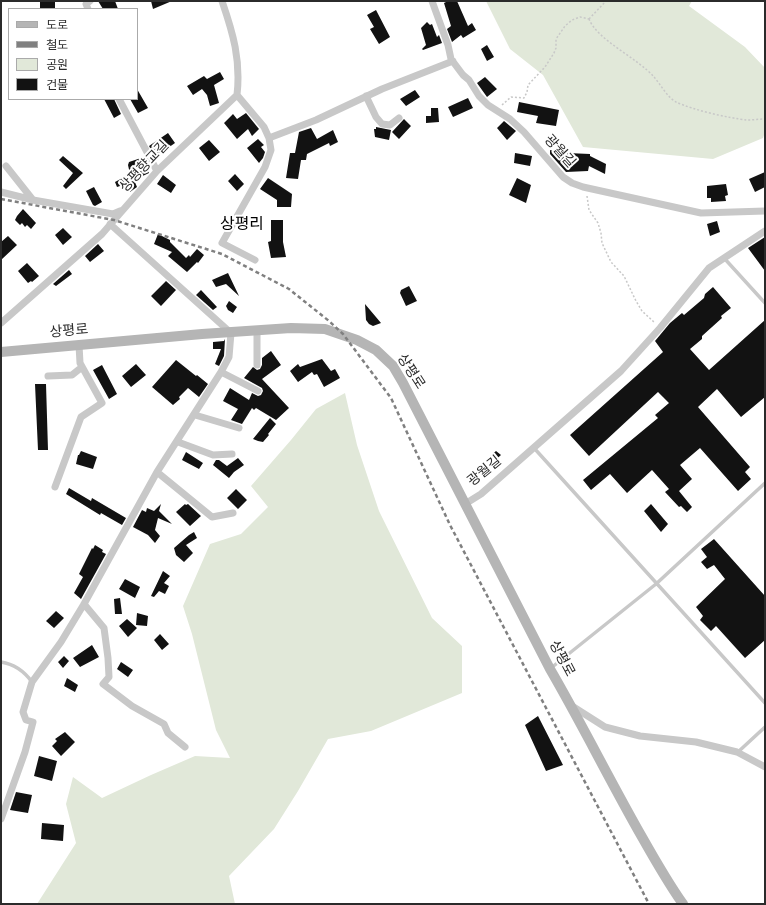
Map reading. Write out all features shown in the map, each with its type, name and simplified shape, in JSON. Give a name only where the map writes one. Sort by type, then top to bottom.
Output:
[{"type":"main road","name":"상평로","points":[[1,352],[291,328],[326,329],[357,340],[376,350],[393,366],[403,383],[511,590],[550,669],[628,812],[671,887],[683,904]]},
{"type":"street","points":[[222,1],[238,55],[238,95],[261,122],[269,138],[271,150],[265,167],[222,242],[255,260]]},
{"type":"street","name":"광월길","points":[[432,1],[453,61],[469,80],[479,96],[488,105],[510,119],[524,132],[563,177],[572,183],[583,187],[701,213],[765,212]]},
{"type":"street","points":[[269,138],[316,120],[366,96],[453,61]]},
{"type":"street","name":"상평향교길","points":[[1,323],[102,234],[157,171],[238,95]]},
{"type":"street","points":[[366,96],[376,117],[382,124],[390,125],[399,118]]},
{"type":"street","points":[[120,100],[157,171]]},
{"type":"street","points":[[6,166],[33,200]]},
{"type":"street","points":[[1,192],[33,200],[113,214],[125,208]]},
{"type":"street","points":[[1,819],[25,752],[33,722],[26,720],[23,712],[32,682],[61,642],[84,604],[157,472],[195,415],[229,357],[231,333],[110,224]]},
{"type":"street","name":"광월길","points":[[465,504],[481,494],[621,371],[660,328],[709,268],[765,231]]},
{"type":"street","points":[[256,331],[257,365]]},
{"type":"street","points":[[55,486],[81,417],[102,402],[80,363],[80,345]]},
{"type":"street","points":[[48,376],[72,375],[82,367]]},
{"type":"street","points":[[221,372],[258,391]]},
{"type":"street","points":[[195,415],[239,428]]},
{"type":"street","points":[[178,442],[213,455],[232,454]]},
{"type":"street","points":[[157,472],[212,517],[233,513]]},
{"type":"street","points":[[84,604],[104,628],[109,677],[103,684],[132,706],[164,724],[168,733],[185,747]]},
{"type":"street","name":"상평로","points":[[571,706],[605,727],[640,736],[696,742],[737,752],[765,767]]},
{"type":"lane","points":[[724,258],[765,303]]},
{"type":"lane","points":[[534,448],[765,703]]},
{"type":"lane","points":[[550,669],[656,584],[765,483]]},
{"type":"lane","points":[[1,662],[11,664],[27,675],[32,682]]},
{"type":"lane","points":[[737,752],[765,727]]},
{"type":"path","points":[[589,19],[605,4],[606,1]]},
{"type":"path","points":[[497,111],[511,97],[524,98],[528,85],[545,66],[554,53],[556,48],[556,38],[565,26],[572,20],[580,17],[589,19]]},
{"type":"path","points":[[589,19],[591,25],[654,76],[674,101],[692,108],[748,120],[765,119]]},
{"type":"path","points":[[583,187],[586,193],[589,210],[598,223],[602,243],[611,262],[624,276],[642,311],[660,328]]},
{"type":"green space","points":[[486,1],[692,1],[689,6],[745,47],[765,68],[765,132],[763,138],[713,159],[583,147],[543,75],[510,49]]},
{"type":"green space","points":[[345,393],[357,445],[379,511],[432,618],[462,646],[462,693],[371,731],[328,739],[274,829],[229,876],[235,904],[37,904],[76,843],[66,804],[73,777],[102,798],[195,756],[230,758],[216,730],[192,634],[183,606],[210,544],[241,534],[268,507],[251,486],[316,409]]},
{"type":"building","points":[[40,1],[55,1],[55,8],[40,8]]},
{"type":"building","points":[[98,1],[115,1],[118,8],[102,8]]},
{"type":"building","points":[[151,1],[172,1],[153,9]]},
{"type":"building","points":[[448,1],[457,1],[468,26],[472,23],[476,30],[463,38],[461,35],[452,42],[447,29],[451,26],[444,3]]},
{"type":"building","points":[[376,10],[390,37],[379,44],[370,29],[374,27],[367,15]]},
{"type":"building","points":[[427,22],[430,25],[432,24],[437,37],[439,35],[442,43],[423,50],[422,49],[426,45],[421,28]]},
{"type":"building","points":[[487,45],[494,57],[487,61],[481,49]]},
{"type":"building","points":[[220,72],[224,79],[214,85],[219,103],[210,106],[207,95],[202,89],[193,95],[187,86],[204,76],[207,79]]},
{"type":"building","points":[[485,77],[497,89],[487,97],[477,83]]},
{"type":"building","points":[[415,90],[420,97],[406,106],[400,99]]},
{"type":"building","points":[[138,91],[148,108],[138,113],[131,100],[138,100]]},
{"type":"building","points":[[468,98],[473,108],[453,117],[448,107]]},
{"type":"building","points":[[105,100],[114,100],[121,114],[114,118]]},
{"type":"building","points":[[519,102],[559,110],[556,126],[536,123],[538,116],[517,112]]},
{"type":"building","points":[[431,108],[438,108],[439,122],[426,123],[426,116],[431,116]]},
{"type":"building","points":[[246,113],[259,129],[252,136],[248,129],[237,139],[224,123],[233,114],[237,119]]},
{"type":"building","points":[[404,119],[411,126],[399,139],[392,132]]},
{"type":"building","points":[[504,121],[516,131],[507,140],[497,128]]},
{"type":"building","points":[[376,127],[391,130],[389,140],[375,137],[374,129],[376,129]]},
{"type":"building","points":[[311,128],[317,139],[333,130],[338,142],[330,146],[329,143],[307,154],[306,160],[301,160],[298,179],[286,178],[290,153],[295,153],[299,132]]},
{"type":"building","points":[[168,133],[175,143],[155,157],[149,146]]},
{"type":"building","points":[[258,139],[264,145],[261,147],[265,152],[259,163],[247,148]]},
{"type":"building","points":[[209,140],[220,152],[209,161],[199,148]]},
{"type":"building","points":[[550,150],[567,155],[567,153],[590,154],[590,156],[606,164],[605,174],[589,166],[588,171],[566,172],[550,154]]},
{"type":"building","points":[[515,153],[532,156],[530,166],[514,163]]},
{"type":"building","points":[[63,156],[83,173],[66,189],[63,186],[73,173],[59,160]]},
{"type":"building","points":[[144,157],[149,173],[134,180],[137,187],[130,192],[126,184],[117,187],[115,182],[130,174],[128,165],[129,162]]},
{"type":"building","points":[[765,172],[765,187],[755,192],[749,179]]},
{"type":"building","points":[[235,174],[244,184],[237,191],[228,181]]},
{"type":"building","points":[[163,175],[176,185],[171,193],[157,184]]},
{"type":"building","points":[[268,178],[292,194],[291,207],[277,207],[277,200],[260,189]]},
{"type":"building","points":[[517,178],[531,185],[526,203],[509,195]]},
{"type":"building","points":[[726,184],[728,195],[725,196],[726,201],[711,202],[711,198],[707,198],[707,186]]},
{"type":"building","points":[[94,187],[102,202],[95,206],[93,205],[86,191]]},
{"type":"building","points":[[23,209],[36,223],[31,229],[27,225],[25,227],[22,223],[20,225],[15,220]]},
{"type":"building","points":[[271,220],[283,220],[283,242],[286,257],[271,258],[268,242],[271,241]]},
{"type":"building","points":[[717,221],[720,232],[710,236],[707,224]]},
{"type":"building","points":[[63,228],[72,237],[63,245],[55,235]]},
{"type":"building","points":[[158,234],[170,240],[170,242],[186,258],[189,255],[190,257],[197,249],[204,255],[198,263],[197,262],[187,272],[168,256],[172,252],[154,244]]},
{"type":"building","points":[[8,236],[17,245],[1,260],[1,242]]},
{"type":"building","points":[[765,237],[765,271],[748,248]]},
{"type":"building","points":[[98,244],[104,251],[90,262],[85,256]]},
{"type":"building","points":[[27,263],[39,276],[32,282],[31,281],[28,283],[18,271]]},
{"type":"building","points":[[69,270],[72,274],[56,286],[53,284]]},
{"type":"building","points":[[228,273],[239,296],[226,284],[216,287],[212,280]]},
{"type":"building","points":[[166,281],[176,290],[161,306],[151,296]]},
{"type":"building","points":[[409,286],[417,301],[406,306],[400,293],[401,290]]},
{"type":"building","points":[[713,287],[731,308],[702,336],[702,339],[690,349],[709,370],[765,320],[765,397],[741,417],[717,389],[698,407],[750,467],[745,472],[751,479],[738,491],[700,448],[680,465],[692,479],[679,491],[692,507],[687,512],[681,506],[679,507],[665,492],[669,489],[652,470],[627,493],[610,474],[591,490],[583,480],[658,418],[655,415],[669,403],[658,392],[589,456],[570,435],[663,352],[655,341],[670,323],[682,313],[684,315],[704,298],[705,294]]},
{"type":"building","points":[[201,290],[217,307],[213,310],[196,295]]},
{"type":"building","points":[[229,301],[237,307],[233,313],[228,310],[226,306]]},
{"type":"building","points":[[365,304],[381,323],[373,326],[369,324],[366,320]]},
{"type":"building","points":[[225,339],[224,356],[219,366],[215,364],[221,349],[213,349],[213,342],[224,341]]},
{"type":"building","points":[[271,351],[281,365],[262,379],[289,408],[276,420],[256,408],[254,410],[252,408],[242,424],[231,420],[238,409],[223,401],[230,388],[249,400],[252,393],[258,396],[261,395],[263,391],[262,388],[244,378],[253,367],[257,370],[260,369],[262,365],[262,358]]},
{"type":"building","points":[[322,359],[331,371],[335,369],[340,378],[324,387],[317,374],[314,375],[312,372],[298,382],[290,371],[298,364],[300,367]]},
{"type":"building","points":[[176,360],[208,384],[199,397],[188,388],[179,397],[180,399],[173,405],[152,387]]},
{"type":"building","points":[[136,364],[146,375],[131,387],[122,376]]},
{"type":"building","points":[[102,365],[117,394],[109,399],[93,370]]},
{"type":"building","points":[[35,384],[46,384],[48,450],[38,450]]},
{"type":"building","points":[[270,418],[276,424],[268,434],[269,435],[263,442],[253,439]]},
{"type":"building","points":[[81,451],[97,457],[93,469],[76,464],[78,455]]},
{"type":"building","points":[[496,451],[501,455],[492,463],[489,457]]},
{"type":"building","points":[[186,452],[203,463],[199,469],[182,460]]},
{"type":"building","points":[[238,458],[244,465],[234,472],[229,478],[213,465],[216,460],[219,460],[227,466]]},
{"type":"building","points":[[69,488],[91,501],[92,498],[126,518],[122,525],[101,513],[100,515],[66,494]]},
{"type":"building","points":[[236,489],[247,500],[238,509],[227,498]]},
{"type":"building","points":[[161,504],[159,511],[172,524],[158,518],[155,530],[160,536],[155,543],[148,535],[133,527],[142,510],[146,512],[147,508],[154,511]]},
{"type":"building","points":[[185,504],[188,504],[201,516],[190,526],[176,512]]},
{"type":"building","points":[[651,504],[668,524],[661,532],[644,511]]},
{"type":"building","points":[[194,532],[197,538],[186,545],[193,553],[184,562],[176,555],[174,548]]},
{"type":"building","points":[[714,539],[765,596],[765,640],[745,658],[716,626],[711,631],[700,620],[703,616],[696,607],[725,579],[714,565],[707,569],[701,562],[707,557],[701,549]]},
{"type":"building","points":[[95,545],[106,554],[81,599],[74,593],[83,577],[79,574]]},
{"type":"building","points":[[163,571],[170,576],[164,583],[169,586],[165,594],[159,591],[154,597],[151,596]]},
{"type":"building","points":[[125,579],[140,587],[135,598],[119,589]]},
{"type":"building","points":[[120,598],[122,614],[115,614],[114,599]]},
{"type":"building","points":[[56,611],[64,618],[54,628],[46,621]]},
{"type":"building","points":[[137,613],[148,616],[147,626],[136,625]]},
{"type":"building","points":[[127,619],[137,628],[128,637],[119,626]]},
{"type":"building","points":[[160,634],[169,644],[162,650],[154,640]]},
{"type":"building","points":[[92,645],[99,657],[80,667],[73,658]]},
{"type":"building","points":[[64,656],[69,661],[63,668],[58,662]]},
{"type":"building","points":[[121,662],[133,670],[128,677],[117,669]]},
{"type":"building","points":[[67,678],[78,685],[75,692],[64,686]]},
{"type":"building","points":[[538,716],[563,765],[546,771],[525,725]]},
{"type":"building","points":[[65,732],[75,742],[61,756],[52,746],[57,741],[55,739]]},
{"type":"building","points":[[39,756],[57,761],[52,781],[34,776]]},
{"type":"building","points":[[16,792],[32,795],[28,813],[10,810]]},
{"type":"building","points":[[42,823],[64,825],[63,841],[41,839]]},
{"type":"railway","points":[[1,199],[114,220],[222,254],[289,289],[343,334],[391,398],[450,525],[649,904]]},
{"type":"district","name":"상평리","points":[[242,225]]}]
